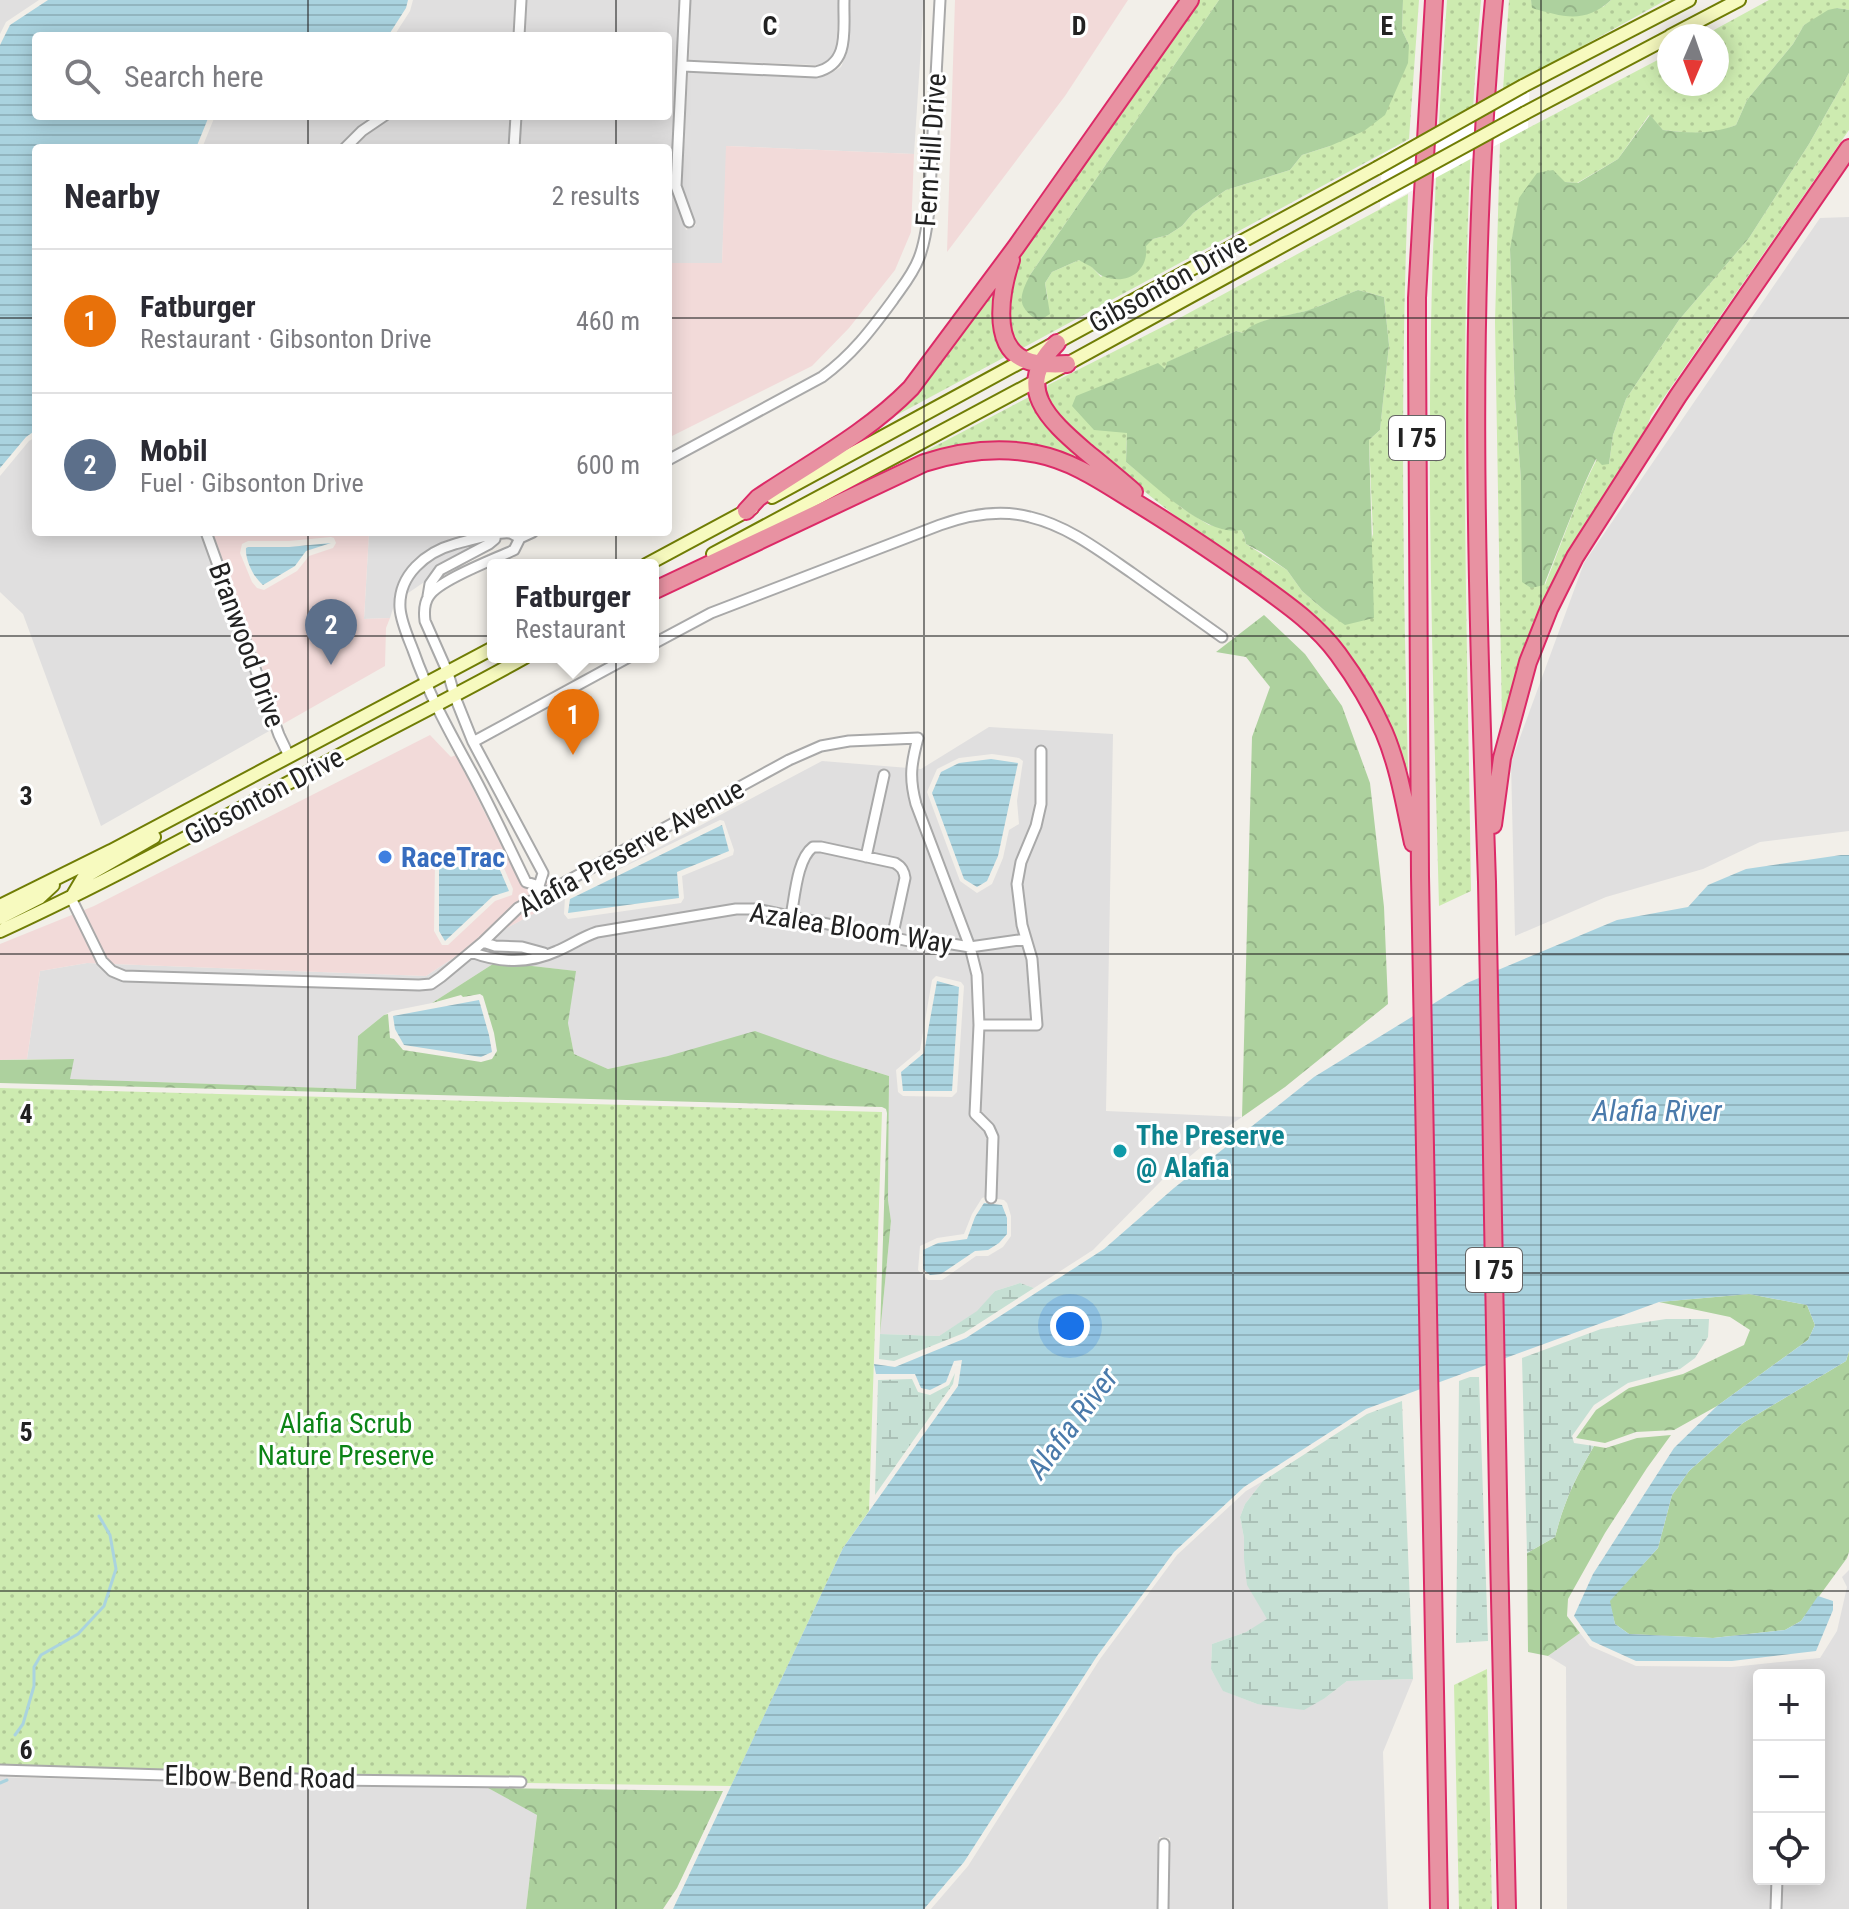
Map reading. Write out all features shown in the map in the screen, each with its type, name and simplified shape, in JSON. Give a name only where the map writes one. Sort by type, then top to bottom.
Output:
[{"type":"highway","points":[[746,511],[758,498],[869,426],[911,388],[1016,247],[1190,0]]},
{"type":"highway","name":"I 75","points":[[1434,0],[1417,298],[1420,876],[1439,1909]]},
{"type":"highway","name":"I 75","points":[[1494,0],[1487,78],[1476,329],[1479,609],[1507,1909]]},
{"type":"highway","points":[[1486,873],[1502,758],[1528,662],[1555,596],[1575,557],[1678,396],[1849,148]]},
{"type":"highway","points":[[1016,247],[1006,276],[1001,306],[1004,335],[1017,355],[1033,362],[1067,364]]},
{"type":"highway","points":[[1033,362],[1057,343]]},
{"type":"highway","points":[[1033,362],[1044,410],[1060,430],[1175,526]]},
{"type":"highway","points":[[659,586],[942,457],[981,450],[1021,451],[1060,461],[1175,526],[1300,614],[1337,652],[1362,690],[1383,731],[1402,789],[1420,876]]},
{"type":"main road","name":"Gibsonton Drive","points":[[1057,343],[1523,86],[1689,0]]},
{"type":"main road","name":"Gibsonton Drive","points":[[1693,24],[1739,0]]},
{"type":"main road","name":"Gibsonton Drive","points":[[659,586],[1657,43]]},
{"type":"main road","points":[[657,559],[1033,362]]},
{"type":"main road","name":"Gibsonton Drive","points":[[0,906],[186,812],[487,651]]},
{"type":"main road","name":"Gibsonton Drive","points":[[0,931],[71,898],[514,663]]},
{"type":"main road","points":[[71,898],[83,878],[153,838],[186,812]]},
{"type":"main road","points":[[0,918],[39,898],[61,877]]},
{"type":"street","points":[[519,32],[521,0]]},
{"type":"street","points":[[685,0],[676,186],[689,222]]},
{"type":"street","points":[[683,66],[826,70],[836,63],[842,53],[844,0]]},
{"type":"street","name":"Fern Hill Drive","points":[[672,458],[822,377],[864,340],[907,280],[926,236],[940,0]]},
{"type":"street","points":[[349,144],[378,120]]},
{"type":"street","points":[[514,144],[516,120]]},
{"type":"street","points":[[659,641],[711,613],[961,517],[1007,513],[1030,516],[1083,539],[1222,637]]},
{"type":"street","name":"Branwood Drive","points":[[207,536],[289,756]]},
{"type":"street","points":[[485,536],[431,553],[410,571],[400,608],[435,705],[526,882],[541,890],[543,873],[473,742],[425,621],[430,584],[440,570],[489,544],[496,536]]},
{"type":"street","points":[[495,559],[514,550],[524,536]]},
{"type":"street","points":[[428,596],[440,585],[487,563]]},
{"type":"street","points":[[473,742],[618,663]]},
{"type":"street","name":"Alafia Preserve Avenue","points":[[71,898],[102,961],[112,971],[124,976],[431,984],[541,890],[776,767],[821,746],[849,741],[918,738],[910,767],[916,804],[970,947]]},
{"type":"street","points":[[979,1025],[1037,1025],[1032,959],[1019,911],[1017,884],[1021,862],[1036,826],[1041,804],[1041,751]]},
{"type":"street","points":[[866,857],[884,775]]},
{"type":"street","points":[[791,916],[801,864],[805,854],[813,847],[895,863],[905,873],[892,938]]},
{"type":"street","name":"Azalea Bloom Way","points":[[471,952],[491,960],[522,961],[557,951],[597,932],[717,911],[756,909],[892,938],[970,947],[1026,939]]},
{"type":"street","points":[[483,942],[548,954]]},
{"type":"street","points":[[970,947],[977,975],[979,1025],[975,1114],[983,1120],[993,1137],[991,1198]]},
{"type":"street","name":"Elbow Bend Road","points":[[0,1770],[329,1780],[521,1782]]},
{"type":"street","points":[[1163,1909],[1164,1844]]},
{"type":"street","points":[[1776,1909],[1777,1885]]},
{"type":"shaded area","points":[[0,0],[39,0],[6,22],[0,34]]},
{"type":"shaded area","points":[[413,0],[515,0],[513,32],[397,32]]},
{"type":"shaded area","points":[[526,0],[680,0],[672,149],[672,144],[520,144],[522,120],[672,120],[672,32],[525,32]]},
{"type":"shaded area","points":[[691,0],[839,0],[836,51],[824,64],[816,65],[689,60]]},
{"type":"shaded area","points":[[850,0],[924,0],[914,154],[727,146],[722,263],[672,263],[672,192],[686,230],[696,225],[682,185],[688,72],[817,78],[828,75],[841,67],[847,53]]},
{"type":"shaded area","points":[[955,0],[1128,0],[1065,96],[947,252]]},
{"type":"shaded area","points":[[213,120],[367,120],[340,144],[204,144]]},
{"type":"shaded area","points":[[388,120],[510,120],[509,144],[358,144]]},
{"type":"shaded area","points":[[726,146],[914,154],[911,232],[895,270],[849,328],[812,366],[672,436],[672,263],[722,263]]},
{"type":"shaded area","points":[[1849,217],[1849,831],[1760,842],[1703,869],[1606,897],[1515,936],[1511,762],[1584,563],[1820,218]]},
{"type":"shaded area","points":[[32,439],[32,536],[201,536],[271,730],[101,826],[23,614],[0,592],[0,476]]},
{"type":"shaded area","points":[[214,536],[369,536],[364,619],[390,618],[386,628],[385,666],[283,724]],"holes":[[[331,537],[336,543],[333,548],[309,556],[297,571],[264,590],[252,582],[240,553],[242,544],[248,541]]]},
{"type":"shaded area","points":[[369,536],[492,536],[395,602],[390,618],[364,619]]},
{"type":"shaded area","points":[[989,727],[1113,734],[1106,1111],[1242,1117],[1162,1180],[1093,1250],[1034,1288],[1020,1283],[995,1291],[978,1311],[939,1336],[880,1334],[891,1221],[888,1200],[889,1076],[828,1057],[668,1056],[608,1069],[574,1054],[568,1023],[575,971],[496,962],[432,1003],[384,1015],[358,1036],[357,1089],[69,1079],[73,1059],[27,1059],[40,971],[87,963],[426,976],[467,949],[565,897],[564,914],[568,919],[681,903],[684,898],[682,876],[733,855],[724,821],[720,820],[605,876],[822,761],[921,769]],"holes":[[[992,754],[1023,761],[1017,801],[1019,824],[1009,830],[1003,858],[992,884],[977,893],[960,881],[927,792],[937,769],[959,758]],[[936,976],[961,982],[964,986],[957,1092],[952,1097],[903,1096],[898,1092],[896,1070],[920,1050],[932,980]],[[982,1198],[1007,1203],[1011,1216],[1011,1236],[1003,1247],[988,1256],[976,1256],[942,1280],[928,1280],[918,1270],[920,1246],[937,1238],[964,1234]]]},
{"type":"shaded area","points":[[430,735],[451,757],[456,755],[521,885],[534,891],[541,902],[550,896],[544,885],[547,880],[558,901],[467,949],[426,976],[87,963],[40,971],[27,1059],[0,1060],[0,944],[94,906]],"holes":[[[491,849],[497,852],[513,889],[512,895],[495,901],[448,945],[442,945],[434,931],[435,863],[464,862]]]},
{"type":"shaded area","points":[[1263,1481],[1245,1504],[1240,1517],[1244,1559],[1268,1620],[1212,1644],[1211,1669],[1224,1691],[1257,1704],[1325,1698],[1347,1681],[1413,1679],[1383,1752],[1388,1909],[1169,1909],[1170,1838],[1159,1837],[1158,1909],[931,1909],[968,1866],[1100,1659],[1177,1555],[1246,1491]]},
{"type":"shaded area","points":[[1849,1570],[1849,1909],[1567,1909],[1566,1667],[1548,1656],[1580,1633],[1590,1646],[1636,1666],[1732,1667],[1820,1658],[1837,1631],[1847,1587],[1842,1577]]},
{"type":"shaded area","points":[[0,1777],[488,1788],[537,1814],[526,1909],[0,1909]]},
{"type":"green space","points":[[1195,0],[1219,0],[1030,275],[1048,300],[1045,283],[1052,272],[1079,260],[1090,265],[1101,277],[1153,239],[1168,235],[1182,226],[1193,213],[1226,190],[1290,170],[1302,155],[1330,146],[1409,45],[1402,30],[1403,0],[1419,0],[1409,139],[1019,350],[1012,339],[1007,309],[1019,259],[1034,232]]},
{"type":"green space","points":[[1219,0],[1403,0],[1402,30],[1409,45],[1408,63],[1385,115],[1364,131],[1302,155],[1290,170],[1226,190],[1193,213],[1182,226],[1168,235],[1153,239],[1146,246],[1144,263],[1129,277],[1105,277],[1079,260],[1052,272],[1045,283],[1050,314],[1039,321],[1026,311],[1022,301],[1030,275]]},
{"type":"green space","points":[[1447,0],[1481,0],[1473,111],[1465,334],[1471,891],[1439,906],[1430,398],[1435,204]]},
{"type":"green space","points":[[1509,0],[1531,0],[1533,8],[1603,7],[1611,0],[1666,0],[1503,90]]},
{"type":"green space","points":[[1531,0],[1611,0],[1592,13],[1573,16],[1532,8]]},
{"type":"green space","points":[[1769,0],[1849,0],[1849,10],[1837,8],[1804,25],[1793,44],[1747,100],[1736,125],[1718,132],[1663,130],[1649,115],[1618,159],[1577,183],[1565,182],[1520,198],[1510,250],[1515,398],[1521,480],[1545,585],[1597,459],[1609,464],[1613,435],[1626,399],[1679,320],[1749,238],[1809,144],[1849,73],[1849,130],[1651,416],[1631,469],[1586,535],[1507,721],[1502,721],[1495,322],[1500,143],[1657,60],[1657,96],[1729,96],[1729,24],[1725,24]]},
{"type":"green space","points":[[1837,8],[1849,10],[1849,73],[1809,144],[1749,238],[1679,320],[1626,399],[1613,435],[1609,464],[1602,465],[1596,459],[1544,585],[1531,588],[1522,582],[1521,480],[1510,249],[1519,198],[1537,173],[1553,170],[1565,182],[1578,183],[1618,159],[1650,115],[1663,130],[1700,132],[1736,125],[1747,100],[1793,44],[1804,25]]},
{"type":"green space","points":[[1408,194],[1403,482],[1408,770],[1402,773],[1348,663],[1217,549],[1057,419],[1045,393],[1048,385],[1176,320]],"holes":[[[1358,290],[1384,297],[1389,345],[1380,430],[1369,440],[1373,534],[1345,624],[1302,591],[1287,570],[1246,544],[1241,530],[1209,525],[1182,508],[1126,462],[1127,433],[1168,362],[1236,331],[1243,333],[1261,322],[1310,310]]]},
{"type":"green space","points":[[998,281],[1005,357],[895,416],[894,414]]},
{"type":"green space","points":[[1358,290],[1384,297],[1389,345],[1380,430],[1369,440],[1374,618],[1345,625],[1302,591],[1287,570],[1246,544],[1241,530],[1212,526],[1197,518],[1126,462],[1127,433],[1094,430],[1072,406],[1076,396],[1158,363],[1165,369],[1167,362],[1236,331],[1243,333],[1256,324],[1309,310]]},
{"type":"green space","points":[[1029,397],[1042,422],[1076,453],[1074,456],[925,456],[928,450]]},
{"type":"green space","points":[[1264,615],[1305,654],[1342,706],[1370,783],[1384,907],[1388,1004],[1285,1087],[1242,1117],[1252,737],[1270,687],[1246,657],[1216,652]]},
{"type":"green space","points":[[496,962],[576,971],[568,1023],[574,1054],[608,1069],[668,1056],[755,1031],[889,1076],[888,1200],[891,1221],[880,1334],[887,1113],[882,1107],[0,1083],[0,1060],[74,1059],[70,1079],[356,1089],[358,1036],[388,1014],[390,1038],[403,1050],[481,1062],[492,1059],[497,1051],[483,996],[461,995],[432,1003]]},
{"type":"green space","name":"Alafia Scrub Nature Preserve","points":[[0,1088],[882,1112],[869,1511],[843,1548],[731,1786],[329,1780],[0,1770]]},
{"type":"green space","points":[[1020,1283],[1034,1288],[964,1333],[894,1361],[879,1359],[880,1334],[939,1336],[977,1311],[995,1291]]},
{"type":"green space","points":[[1749,1294],[1807,1305],[1815,1325],[1808,1340],[1717,1406],[1674,1430],[1636,1432],[1605,1443],[1576,1438],[1596,1410],[1629,1388],[1683,1374],[1744,1345],[1750,1330],[1730,1317],[1659,1302]]},
{"type":"green space","points":[[1666,1319],[1709,1319],[1708,1337],[1695,1358],[1680,1369],[1628,1383],[1594,1405],[1572,1436],[1574,1443],[1594,1446],[1571,1490],[1555,1537],[1527,1553],[1522,1358],[1601,1329]]},
{"type":"green space","points":[[1849,1351],[1849,1552],[1801,1621],[1785,1630],[1713,1638],[1629,1634],[1615,1624],[1609,1601],[1658,1548],[1672,1495],[1689,1471],[1743,1423],[1846,1361]]},
{"type":"green space","points":[[955,1373],[953,1384],[875,1495],[878,1380],[912,1379],[918,1392],[930,1395],[949,1385]]},
{"type":"green space","points":[[1479,1377],[1488,1641],[1456,1643],[1459,1381]]},
{"type":"green space","points":[[1402,1401],[1413,1679],[1347,1681],[1304,1710],[1257,1704],[1223,1691],[1211,1669],[1212,1644],[1246,1632],[1267,1619],[1247,1585],[1240,1517],[1245,1504],[1263,1481],[1367,1414]]},
{"type":"green space","points":[[1671,1435],[1605,1533],[1568,1599],[1567,1616],[1580,1633],[1548,1656],[1528,1652],[1527,1553],[1555,1537],[1571,1490],[1594,1446],[1606,1448],[1637,1438]]},
{"type":"green space","points":[[1487,1669],[1492,1909],[1459,1909],[1454,1685]]},
{"type":"green space","points":[[488,1788],[723,1791],[677,1888],[663,1909],[526,1909],[537,1815]]},
{"type":"water","points":[[48,0],[408,0],[391,32],[32,32],[32,120],[207,120],[198,144],[32,144],[32,433],[0,468],[0,45],[10,25]]},
{"type":"water","points":[[331,543],[306,551],[295,566],[263,585],[256,578],[246,553],[248,547]]},
{"type":"water","points":[[991,759],[1018,763],[998,856],[987,881],[977,887],[964,879],[932,793],[941,772],[959,763]]},
{"type":"water","points":[[722,825],[729,851],[677,872],[679,898],[568,913],[570,899]]},
{"type":"water","points":[[493,854],[509,891],[493,896],[445,941],[439,931],[439,867],[465,867]]},
{"type":"water","name":"Alafia River","points":[[1849,855],[1849,1351],[1846,1361],[1743,1423],[1689,1471],[1672,1495],[1658,1548],[1610,1601],[1615,1624],[1629,1634],[1713,1638],[1785,1630],[1801,1621],[1818,1596],[1833,1601],[1833,1610],[1816,1651],[1732,1661],[1636,1661],[1592,1641],[1574,1616],[1593,1574],[1674,1448],[1717,1406],[1808,1340],[1815,1325],[1807,1305],[1749,1294],[1659,1302],[1366,1409],[1244,1487],[1174,1552],[1097,1656],[964,1862],[924,1909],[673,1909],[843,1548],[958,1386],[962,1360],[954,1361],[946,1382],[930,1390],[921,1388],[915,1374],[876,1374],[874,1364],[895,1367],[966,1338],[1104,1249],[1174,1188],[1314,1077],[1467,983],[1617,920],[1688,907],[1708,885],[1746,869]]},
{"type":"water","points":[[937,981],[959,987],[952,1091],[903,1091],[901,1072],[924,1053]]},
{"type":"water","points":[[479,1000],[492,1052],[481,1057],[404,1045],[395,1029],[393,1016]]},
{"type":"water","points":[[984,1203],[1002,1205],[1007,1218],[1007,1234],[988,1250],[975,1251],[941,1274],[930,1275],[923,1269],[923,1250],[938,1243],[967,1239]]},
{"type":"pier","points":[[1530,75],[1528,128],[1380,208],[1382,155]]},
{"type":"waterway","points":[[15,1735],[23,1724],[34,1686],[34,1667],[41,1655],[78,1634],[104,1606],[116,1569],[110,1535],[99,1516]]},
{"type":"waterway","points":[[0,1783],[7,1780]]},
{"type":"place","name":"Mobil","points":[[331,665]]},
{"type":"place","name":"Fatburger","points":[[573,755]]},
{"type":"place","name":"RaceTrac","points":[[385,857]]},
{"type":"place","name":"The Preserve @ Alafia","points":[[1120,1151]]}]
